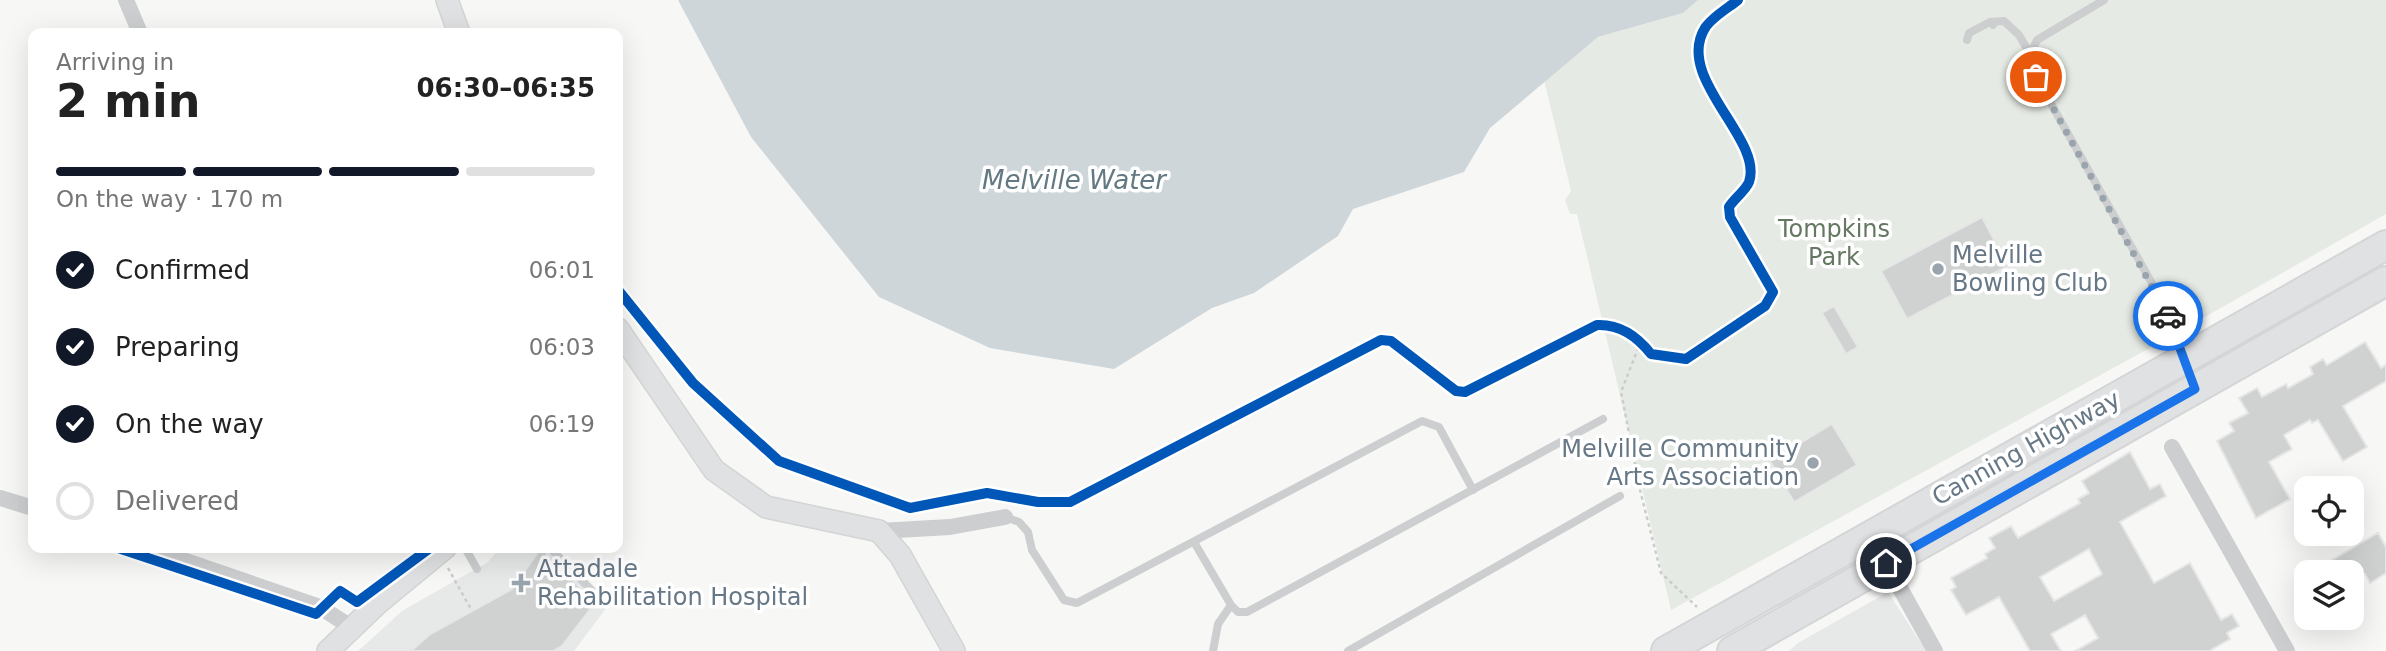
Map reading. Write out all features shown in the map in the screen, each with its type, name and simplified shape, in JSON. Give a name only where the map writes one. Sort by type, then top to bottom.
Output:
[{"type":"highway","name":"Canning Highway","points":[[1666,651],[2179,349],[2386,245]]},
{"type":"highway","name":"Canning Highway","points":[[1732,651],[1763,640],[1886,563],[2386,281]]},
{"type":"highway","points":[[2179,349],[2195,389]]},
{"type":"street","points":[[127,0],[138,28]]},
{"type":"street","points":[[447,0],[457,28]]},
{"type":"street","points":[[625,357],[714,470],[766,507],[879,531],[950,527],[1005,517]]},
{"type":"street","points":[[2172,447],[2287,651]]},
{"type":"street","points":[[0,498],[28,506]]},
{"type":"street","points":[[879,531],[900,555],[954,651]]},
{"type":"street","points":[[163,553],[320,607],[351,627]]},
{"type":"street","points":[[328,651],[351,627],[439,553]]},
{"type":"street","points":[[1886,563],[1935,651]]},
{"type":"lane","points":[[2030,54],[2037,40],[2104,0]]},
{"type":"lane","points":[[1967,40],[1969,33],[2004,21],[2019,35],[2030,54],[2036,77],[2162,301],[2179,349]]},
{"type":"lane","points":[[1194,542],[1231,605],[1238,612],[1247,612],[1603,419]]},
{"type":"lane","points":[[1005,517],[1019,522],[1028,532],[1032,550],[1064,600],[1070,604],[1194,542],[1422,421],[1439,427],[1472,490]]},
{"type":"lane","points":[[1348,651],[1620,496]]},
{"type":"lane","points":[[469,553],[477,569]]},
{"type":"lane","points":[[555,553],[603,602]]},
{"type":"lane","points":[[1213,651],[1218,625],[1231,605]]},
{"type":"path","points":[[1636,338],[1651,354]]},
{"type":"path","points":[[1636,338],[1621,393],[1640,490],[1661,573],[1697,607]]},
{"type":"path","points":[[442,553],[472,611]]},
{"type":"shaded area","name":"Attadale Rehabilitation Hospital","points":[[496,553],[561,553],[610,603],[574,651],[358,651],[402,611],[488,562]]},
{"type":"shaded area","points":[[1888,592],[1926,651],[1789,651],[1798,643]]},
{"type":"green space","name":"Tompkins Park","points":[[1698,0],[2386,0],[2386,214],[2159,343],[1671,610],[1577,214],[1570,214],[1565,200],[1571,191],[1544,80],[1598,37],[1683,13]]},
{"type":"water","name":"Melville Water","points":[[678,0],[1698,0],[1683,13],[1598,37],[1490,128],[1464,172],[1353,209],[1338,236],[1254,293],[1212,308],[1114,369],[990,348],[879,297],[751,137]]},
{"type":"building","points":[[1982,217],[2008,266],[1907,319],[1881,271]]},
{"type":"building","points":[[1834,306],[1858,347],[1846,354],[1822,313]]},
{"type":"building","points":[[2365,342],[2381,368],[2386,365],[2386,381],[2343,406],[2367,447],[2343,461],[2318,420],[2312,423],[2310,420],[2284,435],[2292,449],[2269,462],[2290,499],[2256,518],[2217,441],[2234,431],[2229,423],[2248,413],[2239,398],[2257,388],[2262,397],[2286,384],[2288,388],[2313,374],[2310,367],[2323,359],[2327,365]]},
{"type":"building","name":"Melville Community Arts Association","points":[[1832,424],[1857,465],[1794,502],[1770,461]]},
{"type":"building","points":[[2130,452],[2150,489],[2160,484],[2166,496],[2120,522],[2154,583],[2190,563],[2221,620],[2232,614],[2239,626],[2227,633],[2230,639],[2209,651],[2075,651],[2098,638],[2085,615],[2051,634],[2061,651],[2030,651],[1999,597],[1966,615],[1951,590],[1956,587],[1951,578],[1987,558],[1985,554],[1995,548],[1989,538],[2011,526],[2018,538],[2080,503],[2078,499],[2089,493],[2082,481]],"holes":[[[2089,549],[2102,574],[2054,601],[2040,577]]]},
{"type":"building","points":[[2378,533],[2386,547],[2386,573],[2370,583],[2364,575],[2364,560],[2332,560],[2356,546],[2364,546],[2364,541]]},
{"type":"building","points":[[537,553],[546,553],[595,603],[562,646],[553,651],[411,651],[429,635],[512,589]]},
{"type":"cycle path","points":[[623,296],[693,383],[779,461],[910,508],[987,493],[1038,502],[1070,502],[1381,340],[1391,341],[1456,391],[1465,392],[1597,325],[1627,332],[1651,354],[1686,359],[1765,306],[1773,292],[1730,217],[1729,207],[1749,182],[1750,165],[1744,147],[1709,87],[1701,67],[1699,47],[1705,28],[1738,0]]},
{"type":"cycle path","points":[[133,553],[316,614],[340,591],[357,602],[423,553]]},
{"type":"way so far","points":[[2036,77],[2117,219],[2168,316]]},
{"type":"place","name":"Melville Bowling Club","points":[[1938,269]]},
{"type":"place","name":"Melville Community Arts Association","points":[[1813,463]]},
{"type":"place","name":"Attadale Rehabilitation Hospital","points":[[521,583]]},
{"type":"route","points":[[1886,563],[2195,389],[2182,360],[2168,316]]}]
